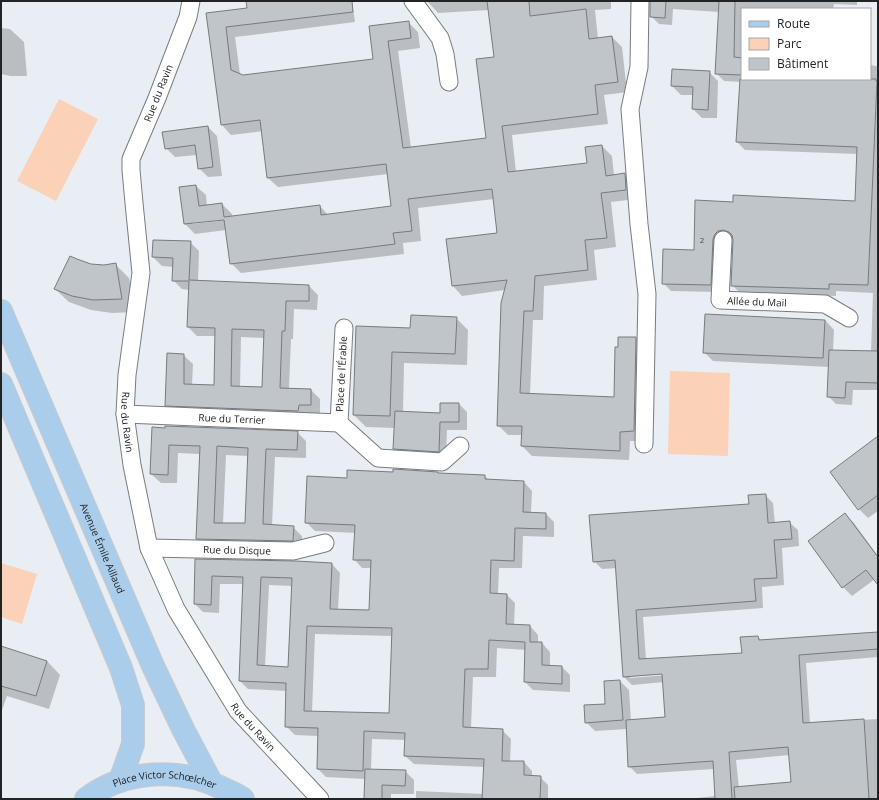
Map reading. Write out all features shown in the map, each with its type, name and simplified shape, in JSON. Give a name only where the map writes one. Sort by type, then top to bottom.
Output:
[{"type":"main road","name":"Avenue Émile Aillaud","points":[[1,311],[152,666],[211,782]]},
{"type":"main road","points":[[1,384],[121,668],[133,705],[133,744],[120,781]]},
{"type":"main road","name":"Place Victor Schœlcher","points":[[86,799],[120,781],[142,775],[165,774],[194,777],[211,782],[243,799]]},
{"type":"street","name":"Rue du Ravin","points":[[191,1],[186,24],[131,159],[141,273],[127,375],[125,414],[132,465],[148,548],[176,609],[238,711],[320,799]]},
{"type":"street","points":[[413,1],[440,38],[445,54],[449,82]]},
{"type":"street","points":[[640,1],[639,67],[630,109],[639,224],[647,294],[644,444]]},
{"type":"street","name":"Allée du Mail","points":[[723,240],[720,300],[825,304],[849,318]]},
{"type":"street","name":"Place de l'Érable","points":[[344,328],[339,423],[378,458],[442,462],[460,446]]},
{"type":"street","name":"Rue du Terrier","points":[[125,414],[339,423]]},
{"type":"street","name":"Rue du Disque","points":[[148,548],[293,551],[325,543]]},
{"type":"green space","points":[[59,99],[98,119],[56,201],[17,181]]},
{"type":"green space","points":[[670,371],[730,373],[728,456],[668,454]]},
{"type":"green space","points":[[1,563],[37,574],[22,624],[1,617]]},
{"type":"building","points":[[246,1],[352,1],[353,12],[226,27],[231,70],[243,75],[373,59],[369,26],[409,21],[411,38],[388,41],[403,148],[486,138],[476,59],[494,57],[487,1],[529,1],[530,16],[586,9],[589,39],[612,36],[618,82],[595,85],[598,114],[502,126],[508,172],[587,163],[585,147],[602,145],[606,176],[625,173],[626,190],[601,193],[607,238],[585,240],[588,270],[535,276],[533,311],[524,311],[520,393],[614,397],[615,347],[618,347],[618,337],[636,337],[634,431],[620,432],[620,451],[521,446],[522,426],[497,426],[501,303],[507,280],[452,286],[446,239],[497,233],[492,189],[408,199],[412,231],[393,233],[395,244],[230,264],[224,220],[184,224],[179,187],[196,185],[199,206],[222,203],[224,217],[320,205],[321,215],[391,206],[386,164],[267,178],[260,120],[221,125],[206,13],[247,8]]},
{"type":"building","points":[[650,1],[666,1],[665,18],[650,17]]},
{"type":"building","points":[[719,1],[735,1],[734,57],[741,58],[741,75],[715,74]]},
{"type":"building","points":[[672,69],[710,71],[708,110],[692,109],[693,87],[671,86]]},
{"type":"building","points":[[740,79],[876,79],[868,285],[829,284],[829,289],[731,286],[733,240],[732,235],[729,232],[723,230],[718,231],[713,239],[711,285],[662,284],[663,249],[694,250],[695,200],[733,202],[733,195],[855,201],[857,147],[736,142]]},
{"type":"building","points":[[208,126],[213,167],[198,169],[195,145],[165,149],[162,132]]},
{"type":"building","points":[[153,240],[191,241],[189,280],[309,285],[309,301],[286,301],[285,331],[282,331],[280,388],[311,389],[311,405],[299,405],[298,411],[165,406],[167,353],[184,354],[184,384],[214,385],[215,328],[187,327],[189,281],[172,281],[173,258],[152,257]],"holes":[[[232,329],[264,330],[262,387],[231,386]]]},
{"type":"building","points":[[70,256],[91,264],[104,265],[116,263],[122,299],[93,300],[72,296],[54,289]]},
{"type":"building","points":[[705,314],[825,320],[823,358],[703,353]]},
{"type":"building","points":[[411,315],[457,317],[455,354],[392,352],[390,416],[353,415],[356,326],[410,328]]},
{"type":"building","points":[[829,350],[878,351],[878,383],[846,382],[845,398],[827,397]]},
{"type":"building","points":[[440,403],[459,403],[459,422],[440,422],[439,452],[393,449],[395,411],[440,413]]},
{"type":"building","points":[[165,426],[298,431],[297,450],[266,449],[263,524],[294,526],[293,541],[196,539],[200,446],[169,445],[168,475],[150,474],[152,427],[165,428]],"holes":[[[217,446],[248,448],[245,523],[214,523]]]},
{"type":"building","points":[[878,436],[878,495],[858,510],[830,472]]},
{"type":"building","points":[[393,469],[485,475],[485,479],[524,481],[523,512],[546,513],[546,529],[515,528],[514,561],[491,560],[490,593],[507,594],[506,624],[530,625],[530,642],[542,642],[542,665],[562,666],[562,684],[524,682],[525,642],[489,640],[488,669],[465,669],[463,720],[463,727],[503,729],[502,761],[524,761],[524,775],[541,776],[540,799],[482,799],[484,759],[404,756],[405,733],[364,731],[363,771],[317,769],[318,728],[285,727],[286,683],[239,681],[243,577],[212,576],[211,605],[194,604],[195,559],[296,561],[332,563],[330,609],[369,610],[371,560],[353,560],[355,525],[305,523],[307,476],[347,478],[347,470],[393,472]],"holes":[[[261,577],[292,578],[288,667],[257,665]],[[307,626],[392,628],[389,713],[304,711]]]},
{"type":"building","points":[[766,494],[768,523],[790,521],[792,539],[774,540],[777,578],[754,579],[756,601],[636,610],[639,659],[742,653],[740,637],[758,636],[759,640],[878,632],[878,649],[799,655],[803,723],[864,719],[869,799],[735,799],[734,787],[791,782],[788,747],[729,752],[732,799],[715,799],[713,761],[628,767],[626,720],[665,717],[662,674],[623,677],[615,560],[593,562],[589,515],[749,504],[748,495]]},
{"type":"building","points":[[845,513],[878,557],[878,585],[866,570],[842,588],[808,541]]},
{"type":"building","points":[[1,646],[47,661],[36,696],[1,686]]},
{"type":"building","points":[[620,680],[623,720],[585,723],[584,705],[605,704],[604,681]]},
{"type":"building","points":[[365,769],[406,770],[405,786],[382,785],[382,799],[364,799]]}]
